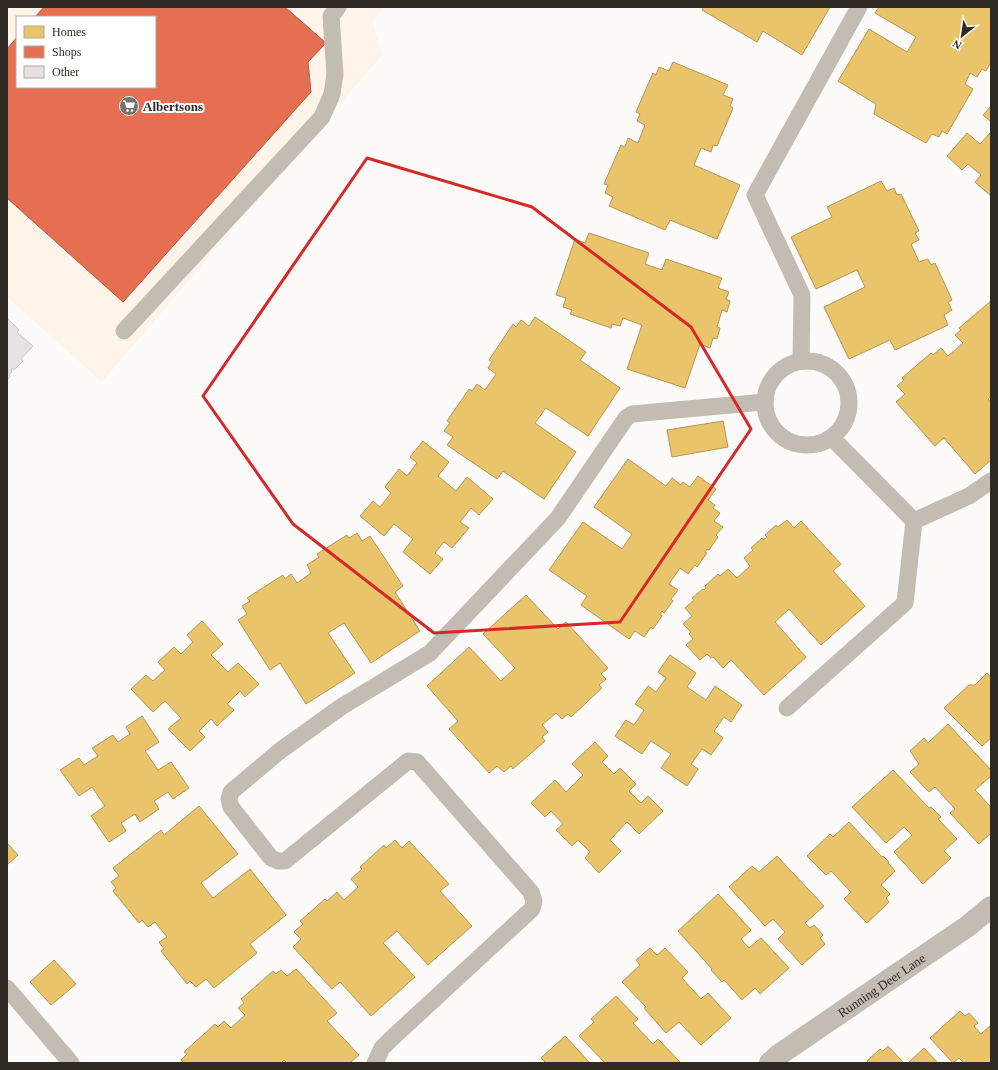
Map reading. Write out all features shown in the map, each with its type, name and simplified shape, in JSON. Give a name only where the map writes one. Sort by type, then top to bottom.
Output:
[{"type":"street","name":"Running Deer Lane","points":[[770,1063],[780,1054],[968,926],[991,907]]},
{"type":"lane","points":[[124,331],[322,117],[332,94],[335,74],[331,16],[338,7]]},
{"type":"lane","points":[[801,360],[802,295],[755,195],[859,7]]},
{"type":"lane","points":[[801,360],[816,361],[830,366],[841,376],[848,389],[850,404],[848,417],[842,428],[832,438],[820,444],[807,446],[794,443],[782,437],[772,427],[767,415],[765,402],[768,387],[775,374],[787,365],[801,360]]},
{"type":"lane","points":[[375,1063],[382,1048],[391,1039],[532,909],[534,901],[531,892],[417,762],[408,762],[397,770],[286,861],[278,861],[271,858],[231,807],[231,792],[281,750],[341,706],[430,653],[558,518],[626,418],[632,414],[765,402]]},
{"type":"lane","points":[[832,438],[914,521]]},
{"type":"lane","points":[[914,521],[969,496],[991,481]]},
{"type":"lane","points":[[787,708],[904,603],[914,521]]},
{"type":"lane","points":[[7,988],[71,1063]]},
{"type":"highlighted area","points":[[367,158],[532,207],[691,327],[751,429],[620,622],[434,633],[293,524],[203,396]]},
{"type":"shaded area","points":[[7,7],[384,7],[373,22],[382,55],[102,382],[7,297]]},
{"type":"building: Homes","points":[[704,7],[830,7],[802,55],[763,31],[757,42],[702,10]]},
{"type":"building: Homes","points":[[879,7],[991,7],[991,62],[986,71],[982,69],[977,77],[970,73],[965,84],[973,89],[947,134],[942,131],[939,137],[932,134],[926,143],[874,114],[876,104],[838,81],[869,29],[907,52],[916,37],[875,13]]},
{"type":"building: Homes","points":[[673,62],[728,85],[723,95],[733,99],[730,106],[733,108],[717,146],[713,145],[711,152],[701,148],[694,165],[740,185],[717,239],[670,220],[665,230],[609,206],[613,197],[605,193],[608,185],[604,184],[621,145],[625,147],[628,138],[638,143],[645,125],[637,121],[640,114],[636,112],[653,73],[656,75],[659,67],[669,71]]},
{"type":"building: Homes","points":[[991,106],[991,122],[983,115]]},
{"type":"building: Homes","points":[[991,132],[991,196],[975,182],[981,175],[968,164],[962,170],[947,156],[967,133],[980,144]]},
{"type":"building: Homes","points":[[881,181],[887,191],[894,188],[897,195],[901,194],[919,231],[915,233],[919,240],[911,244],[919,262],[928,259],[931,265],[935,263],[952,300],[948,302],[952,310],[944,315],[948,325],[895,350],[890,340],[849,359],[824,307],[865,287],[857,270],[816,289],[791,237],[832,217],[827,207]]},
{"type":"building: Homes","points":[[589,233],[649,253],[645,264],[662,270],[666,259],[722,278],[718,288],[729,292],[726,299],[730,301],[727,312],[722,310],[717,327],[720,328],[717,339],[713,338],[710,348],[700,344],[685,388],[627,369],[642,325],[623,318],[620,326],[612,324],[611,328],[570,314],[572,310],[563,307],[566,298],[556,295],[575,239],[585,243]]},
{"type":"building: Homes","points":[[991,301],[991,396],[988,399],[991,403],[991,460],[975,474],[944,438],[935,446],[896,402],[905,394],[897,386],[904,380],[902,378],[931,353],[933,355],[941,348],[948,356],[963,343],[955,335],[961,330],[959,328]]},
{"type":"building: Homes","points":[[535,317],[586,352],[580,360],[620,388],[588,436],[546,408],[535,423],[576,452],[544,499],[503,471],[497,479],[447,445],[453,437],[444,431],[450,423],[447,421],[469,389],[472,391],[477,384],[485,390],[496,374],[488,368],[492,362],[489,360],[513,324],[516,327],[521,320],[529,326]]},
{"type":"building: Homes","points":[[723,421],[728,447],[672,457],[667,430]]},
{"type":"building: Homes","points":[[423,441],[449,462],[438,476],[456,491],[467,477],[493,499],[479,515],[471,508],[460,522],[469,528],[452,548],[444,542],[435,553],[443,559],[430,574],[403,552],[413,539],[394,524],[384,536],[360,516],[373,501],[380,507],[391,493],[385,487],[399,469],[407,476],[417,463],[410,457]]},
{"type":"building: Homes","points":[[628,459],[666,486],[672,478],[681,485],[683,482],[690,487],[698,476],[716,489],[708,500],[715,505],[713,508],[720,513],[714,521],[723,527],[716,535],[718,537],[709,550],[707,549],[705,552],[707,553],[697,567],[695,565],[688,574],[680,568],[669,584],[678,590],[671,599],[673,601],[664,613],[662,611],[660,615],[662,616],[653,629],[651,627],[644,637],[635,631],[629,639],[581,605],[587,596],[549,570],[583,522],[622,549],[632,534],[594,507]]},
{"type":"building: Homes","points":[[787,520],[794,528],[801,521],[841,564],[833,571],[865,606],[821,645],[789,609],[775,622],[806,657],[764,695],[731,660],[723,668],[713,657],[711,658],[707,654],[700,660],[686,645],[693,639],[689,634],[691,632],[683,624],[692,616],[685,608],[694,600],[692,598],[703,589],[704,590],[706,588],[705,586],[718,574],[720,576],[728,569],[737,578],[750,566],[744,558],[753,550],[751,548],[762,538],[763,540],[767,537],[765,535],[776,525],[778,527]]},
{"type":"building: Homes","points":[[357,533],[362,541],[370,536],[403,586],[395,592],[420,631],[371,663],[344,623],[328,633],[355,673],[306,704],[280,663],[270,670],[238,620],[247,614],[242,606],[250,601],[247,598],[283,575],[285,579],[291,574],[297,583],[311,573],[307,565],[319,557],[317,554],[347,535],[349,538]]},
{"type":"building: Homes","points":[[526,595],[558,629],[566,622],[608,668],[601,674],[606,679],[599,685],[602,688],[571,717],[568,714],[562,719],[556,713],[542,725],[548,732],[542,737],[545,741],[513,769],[511,766],[504,772],[497,766],[489,773],[449,729],[458,721],[427,686],[469,647],[501,681],[515,668],[483,634]]},
{"type":"building: Homes","points":[[202,621],[223,644],[211,655],[228,672],[238,663],[259,684],[245,697],[240,691],[227,704],[234,710],[217,726],[211,719],[199,731],[205,737],[190,751],[168,729],[181,718],[165,701],[153,712],[131,689],[146,675],[153,681],[165,670],[158,662],[174,647],[181,654],[193,642],[187,635]]},
{"type":"building: Homes","points":[[670,655],[696,673],[687,687],[706,700],[715,686],[742,705],[731,722],[724,717],[714,731],[723,738],[711,755],[702,749],[691,764],[698,769],[687,786],[661,768],[671,754],[651,741],[642,754],[615,736],[626,720],[634,725],[644,710],[635,704],[648,686],[656,692],[666,678],[658,672]]},
{"type":"building: Homes","points":[[987,673],[991,678],[991,738],[982,746],[944,708],[969,685],[975,685]]},
{"type":"building: Homes","points":[[142,716],[159,742],[145,751],[158,770],[171,762],[189,788],[173,799],[168,792],[154,801],[159,809],[140,822],[135,814],[121,823],[126,831],[109,842],[91,816],[105,806],[92,787],[79,796],[60,770],[79,758],[84,765],[98,756],[92,748],[113,735],[118,742],[130,734],[126,727]]},
{"type":"building: Homes","points":[[948,724],[991,770],[991,776],[975,790],[991,807],[991,833],[979,844],[950,813],[955,809],[935,787],[929,792],[910,772],[919,764],[910,751],[924,738],[928,743]]},
{"type":"building: Homes","points":[[595,742],[608,756],[602,762],[614,774],[620,768],[636,784],[629,791],[641,803],[648,796],[663,811],[639,834],[627,822],[610,840],[621,851],[599,873],[585,858],[590,852],[578,840],[572,846],[556,830],[563,824],[551,811],[545,817],[531,803],[555,780],[566,792],[583,775],[572,764]]},
{"type":"building: Homes","points":[[893,770],[929,808],[931,807],[941,817],[938,819],[957,839],[944,851],[951,858],[923,884],[894,852],[912,835],[904,827],[886,843],[852,807]]},
{"type":"building: Homes","points":[[199,806],[238,854],[201,883],[213,898],[250,869],[286,915],[250,944],[257,953],[214,988],[206,979],[196,987],[190,981],[187,984],[161,951],[164,949],[159,942],[167,937],[155,922],[148,927],[142,920],[139,923],[113,891],[116,888],[111,882],[119,876],[113,868],[161,830],[164,835]]},
{"type":"building: Homes","points":[[849,822],[882,857],[883,856],[889,862],[888,863],[895,871],[881,885],[890,894],[886,898],[889,902],[867,923],[844,899],[851,892],[831,871],[826,875],[807,856],[830,834],[833,837]]},
{"type":"building: Homes","points":[[395,840],[402,848],[409,841],[449,884],[440,891],[472,926],[428,965],[397,931],[383,943],[415,977],[371,1016],[340,982],[332,989],[293,947],[301,939],[294,932],[303,924],[300,921],[325,899],[327,901],[337,892],[344,900],[358,887],[351,879],[362,869],[360,867],[384,845],[386,848]]},
{"type":"building: Homes","points":[[7,843],[18,855],[7,865]]},
{"type":"building: Homes","points":[[777,856],[824,906],[805,923],[810,928],[814,925],[823,935],[820,938],[825,944],[802,965],[778,939],[785,932],[773,919],[765,926],[729,887],[752,866],[759,872]]},
{"type":"building: Homes","points":[[718,894],[751,930],[741,939],[749,948],[761,938],[789,968],[760,994],[755,988],[742,1000],[724,980],[722,982],[678,931]]},
{"type":"building: Homes","points":[[650,948],[657,955],[665,948],[688,972],[682,978],[701,999],[708,993],[731,1018],[701,1045],[679,1022],[666,1033],[644,1008],[646,1007],[622,982],[640,965],[636,960]]},
{"type":"building: Homes","points":[[54,960],[76,984],[51,1005],[30,982]]},
{"type":"building: Homes","points":[[296,969],[337,1013],[327,1021],[359,1055],[350,1063],[287,1063],[284,1060],[281,1063],[184,1063],[181,1060],[187,1054],[184,1052],[215,1024],[218,1027],[224,1021],[231,1028],[245,1015],[238,1008],[244,1003],[241,999],[273,971],[276,974],[281,970],[287,976]]},
{"type":"building: Homes","points":[[616,996],[638,1019],[633,1023],[653,1044],[658,1039],[681,1063],[605,1063],[579,1036],[594,1022],[591,1019]]},
{"type":"building: Homes","points":[[960,1011],[965,1016],[969,1013],[978,1023],[974,1026],[981,1034],[991,1025],[991,1063],[964,1063],[959,1058],[953,1063],[930,1038]]},
{"type":"building: Homes","points":[[565,1036],[590,1063],[546,1063],[541,1058]]},
{"type":"building: Homes","points":[[888,1046],[904,1063],[869,1063],[867,1061],[880,1049],[883,1051]]},
{"type":"building: Homes","points":[[924,1048],[938,1063],[908,1063]]},
{"type":"building: Shops","points":[[44,7],[285,7],[326,43],[308,62],[311,92],[123,302],[7,198],[7,49],[16,38],[16,88],[156,88],[156,16],[36,16]]},
{"type":"building: Other","points":[[7,318],[19,330],[17,332],[33,346],[21,359],[23,361],[14,370],[13,368],[9,375],[10,377],[7,380]]},
{"type":"place","name":"Albertsons","points":[[129,106]]}]
